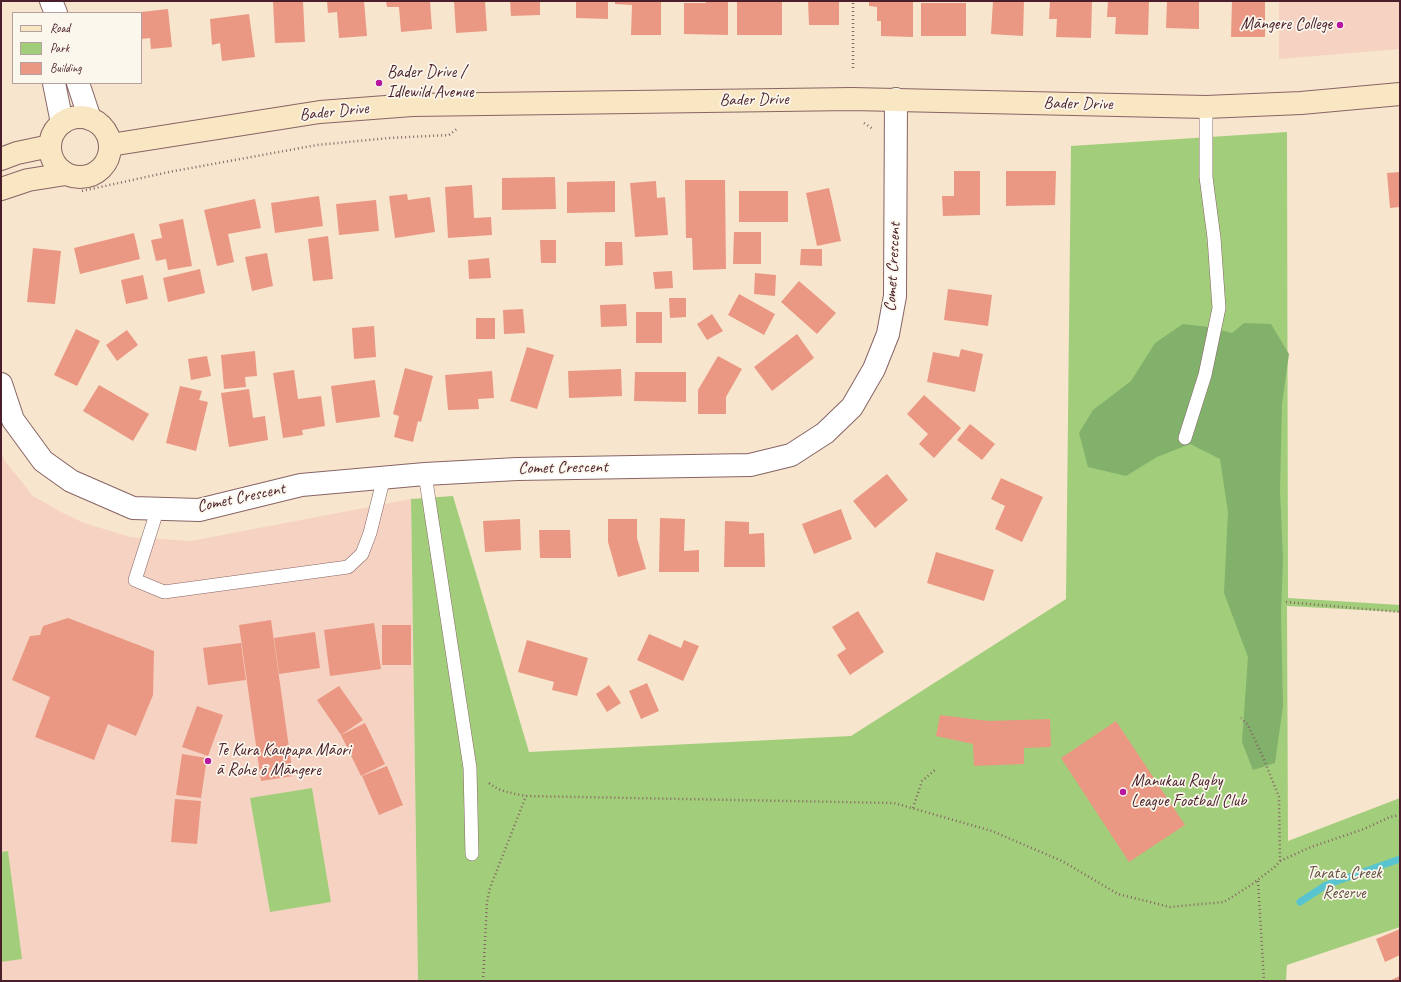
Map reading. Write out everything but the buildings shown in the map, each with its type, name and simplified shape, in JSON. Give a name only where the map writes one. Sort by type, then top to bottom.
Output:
[{"type":"main road","name":"Bader Drive","points":[[110,145],[320,112],[412,105],[614,101],[896,99],[1206,107],[1301,102],[1400,94]]},
{"type":"main road","points":[[80,117],[99,123],[106,131],[110,140],[108,159],[103,168],[95,174],[85,177],[75,177],[66,174],[58,168],[52,160],[50,146],[55,131],[62,123],[70,119],[80,117]]},
{"type":"main road","points":[[1,159],[17,153],[50,146]]},
{"type":"main road","points":[[1,189],[28,180],[66,174]]},
{"type":"street","points":[[43,1],[44,12]]},
{"type":"street","points":[[51,1],[56,12]]},
{"type":"street","points":[[54,84],[62,123]]},
{"type":"street","points":[[78,84],[90,119]]},
{"type":"street","name":"Comet Crescent","points":[[1,384],[13,420],[43,462],[71,482],[133,508],[199,510],[301,485],[426,474],[517,469],[750,465],[791,455],[825,433],[852,407],[874,370],[888,334],[895,296],[896,99]]},
{"type":"lane","points":[[1185,438],[1205,375],[1219,308],[1214,238],[1206,177],[1206,107]]},
{"type":"lane","points":[[426,474],[470,768],[472,854]]},
{"type":"lane","points":[[158,508],[135,580],[164,592],[348,568],[362,554],[370,533],[384,478]]},
{"type":"path","points":[[853,68],[854,1]]},
{"type":"path","points":[[79,192],[168,172],[317,145],[389,138],[449,135]]},
{"type":"path","points":[[1286,602],[1400,612]]},
{"type":"path","points":[[1241,718],[1248,724],[1279,798],[1280,861]]},
{"type":"path","points":[[470,768],[497,789],[526,796],[894,803],[992,831],[1062,860],[1118,894],[1170,908],[1224,902],[1258,881],[1280,861],[1311,847],[1335,840],[1390,817],[1400,815]]},
{"type":"path","points":[[913,809],[922,781],[934,770]]},
{"type":"path","points":[[483,981],[487,902],[490,888],[526,796]]},
{"type":"path","points":[[1258,881],[1264,981]]},
{"type":"shaded area","name":"Māngere College","points":[[1279,1],[1400,1],[1400,49],[1279,59]]},
{"type":"shaded area","name":"Te Kura Kaupapa Māori ā Rohe ō Māngere","points":[[1,452],[5,461],[33,496],[84,523],[130,537],[191,541],[411,499],[418,981],[1,981]]},
{"type":"green space","name":"Tarata Creek Reserve","points":[[1287,132],[1288,598],[1400,605],[1400,612],[1287,606],[1288,841],[1400,798],[1400,927],[1287,965],[1286,981],[418,981],[411,499],[453,496],[529,752],[851,736],[1066,599],[1071,146]]},
{"type":"green space","points":[[1244,323],[1271,324],[1289,354],[1282,404],[1280,490],[1283,559],[1281,614],[1283,706],[1275,763],[1253,770],[1242,742],[1248,657],[1224,593],[1228,512],[1220,459],[1190,444],[1157,457],[1126,476],[1088,467],[1079,433],[1093,410],[1131,381],[1155,343],[1183,324],[1209,327],[1232,333]]},
{"type":"green space","points":[[312,788],[331,902],[270,912],[250,798]]},
{"type":"green space","points":[[8,851],[22,959],[1,962],[1,852]]},
{"type":"waterway","points":[[1300,902],[1326,885],[1400,859]]},
{"type":"place","name":"Māngere College","points":[[1340,25]]},
{"type":"place","name":"Bader Drive / Idlewild Avenue","points":[[379,83]]},
{"type":"place","name":"Te Kura Kaupapa Māori ā Rohe ō Māngere","points":[[208,761]]},
{"type":"place","name":"Manukau Rugby League Football Club","points":[[1123,792]]}]
